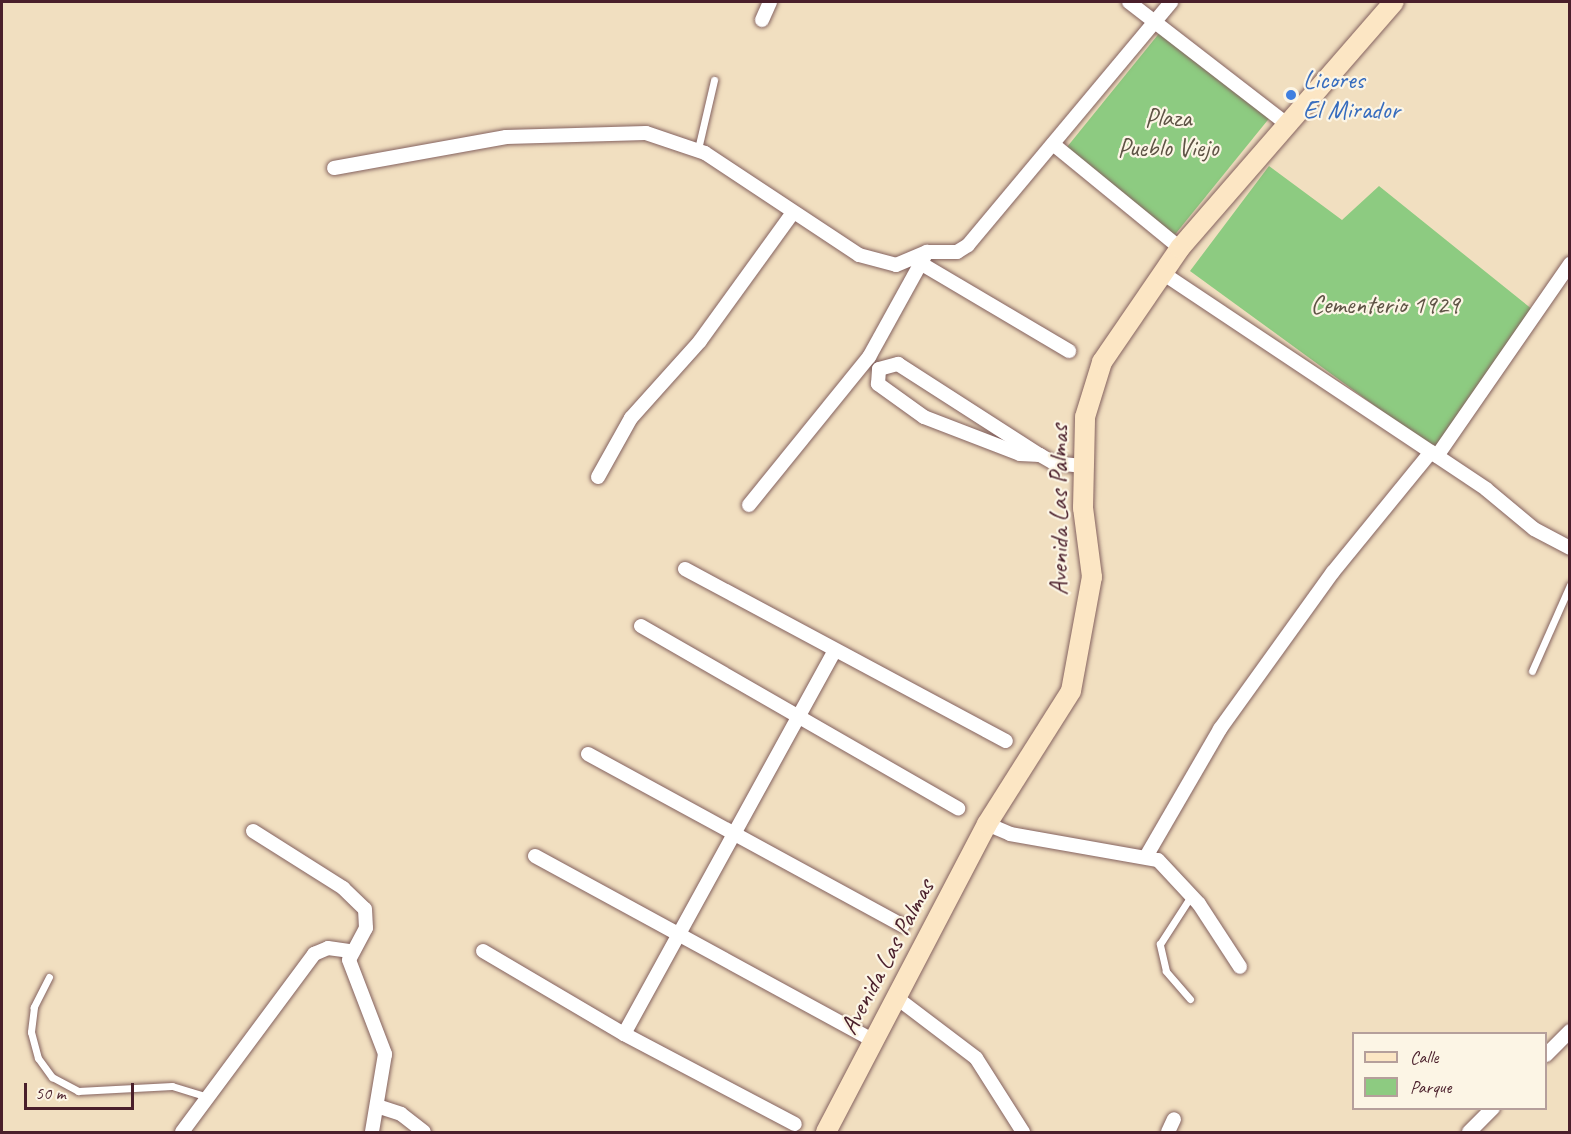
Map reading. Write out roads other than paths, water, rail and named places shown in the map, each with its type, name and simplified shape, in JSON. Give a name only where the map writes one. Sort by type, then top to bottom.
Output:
[{"type":"street","points":[[762,20],[770,2]]},
{"type":"street","points":[[1129,2],[1156,18],[1288,125]]},
{"type":"street","points":[[334,168],[506,137],[575,131],[646,134],[698,150],[792,214],[879,263],[896,266],[957,252],[968,245],[1171,2]]},
{"type":"street","name":"Avenida Las Palmas","points":[[826,1132],[987,824],[1071,692],[1092,577],[1084,466],[1085,417],[1102,362],[1180,248],[1394,2]]},
{"type":"street","points":[[1053,144],[1180,248]]},
{"type":"street","points":[[598,477],[631,418],[700,341],[792,214]]},
{"type":"street","points":[[924,258],[1069,351]]},
{"type":"street","points":[[749,505],[869,357],[924,258]]},
{"type":"street","points":[[1147,855],[1175,799],[1226,721],[1334,572],[1434,454],[1569,264]]},
{"type":"street","points":[[1164,274],[1434,454],[1534,529],[1569,548]]},
{"type":"street","points":[[1040,455],[898,364],[879,369],[878,384],[924,417],[1020,454],[1040,455],[1084,466]]},
{"type":"street","points":[[685,569],[1006,741]]},
{"type":"street","points":[[641,626],[958,808]]},
{"type":"street","points":[[624,1034],[835,650]]},
{"type":"street","points":[[588,754],[902,925]]},
{"type":"street","points":[[987,824],[1010,834],[1147,855],[1167,866],[1191,896],[1240,967]]},
{"type":"street","points":[[253,831],[361,903],[368,923],[349,951],[353,976],[376,1021],[385,1054],[372,1132]]},
{"type":"street","points":[[535,856],[874,1041]]},
{"type":"street","points":[[182,1132],[314,954],[328,948],[349,951]]},
{"type":"street","points":[[483,951],[624,1034],[795,1124]]},
{"type":"street","points":[[897,998],[976,1058],[1023,1132]]},
{"type":"street","points":[[1547,1053],[1569,1031]]},
{"type":"street","points":[[377,1106],[401,1114],[424,1132]]},
{"type":"street","points":[[1469,1132],[1491,1110]]},
{"type":"street","points":[[1168,1132],[1174,1119]]},
{"type":"lane","points":[[698,150],[714,80]]},
{"type":"lane","points":[[1532,672],[1569,585]]},
{"type":"lane","points":[[1190,999],[1166,971],[1160,944],[1191,896]]},
{"type":"lane","points":[[49,977],[34,1007],[31,1032],[38,1058],[52,1077],[78,1091],[172,1086],[207,1097]]},
{"type":"place","name":"Licores El Mirador","points":[[1291,95]]},
{"type":"park label","name":"Plaza Pueblo Viejo","points":[[1168,133]]},
{"type":"park label","name":"Cementerio 1929","points":[[1385,305]]}]
